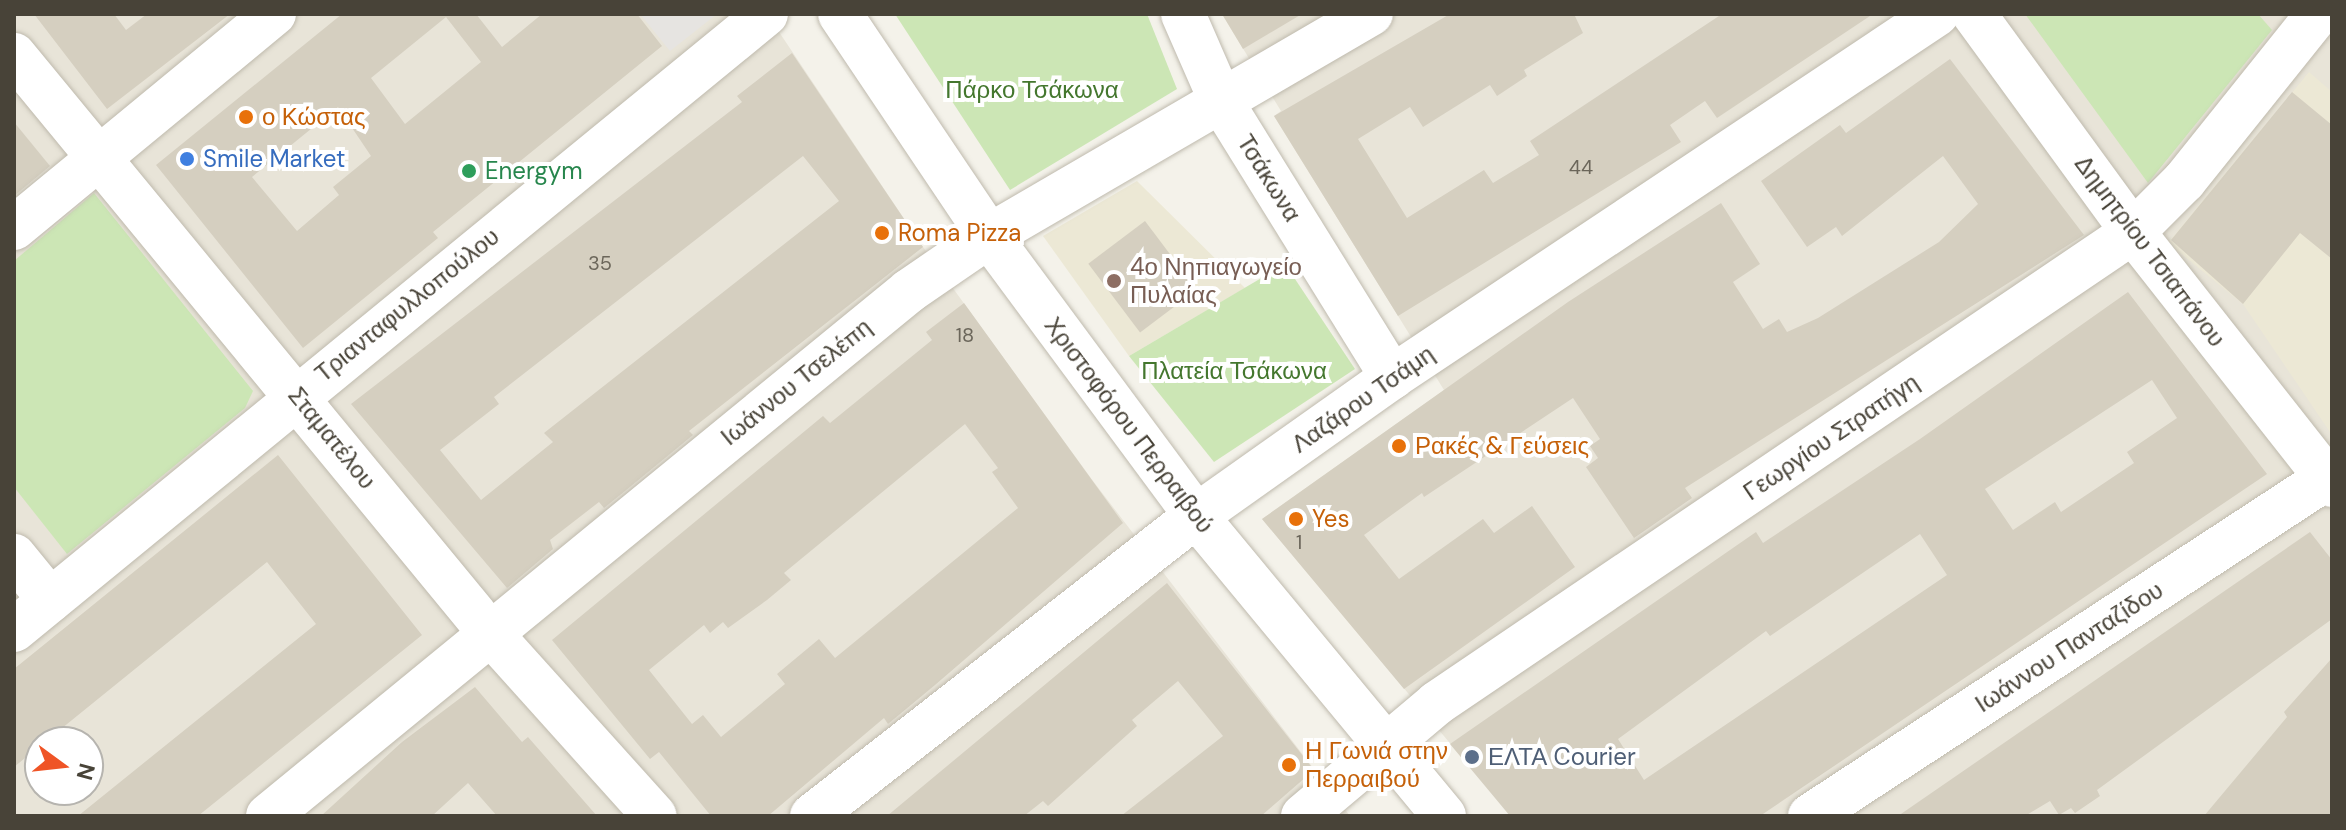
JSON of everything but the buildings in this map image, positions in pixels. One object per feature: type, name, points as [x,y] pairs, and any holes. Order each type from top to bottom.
[{"type":"street","points":[[14,228],[274,14]]},
{"type":"street","name":"Τριανταφυλλοπούλου","points":[[14,630],[297,395],[766,14]]},
{"type":"street","name":"Χριστοφόρου Περραιβού","points":[[840,14],[989,236],[1196,516],[1444,816]]},
{"type":"street","name":"Τσάκωνα","points":[[1183,14],[1221,101],[1392,377]]},
{"type":"street","name":"Ιωάννου Τσελέπη","points":[[268,816],[872,319],[989,236],[1371,14]]},
{"type":"street","name":"Λαζάρου Τσάμη","points":[[812,816],[1196,516],[1392,377],[1937,14]]},
{"type":"street","name":"Δημητρίου Τσιαπάνου","points":[[1974,14],[2133,232],[2330,482]]},
{"type":"street","name":"Γεωργίου Στρατήγη","points":[[1303,816],[1383,745],[2133,232],[2184,181],[2310,28]]},
{"type":"street","name":"Σταματέλου","points":[[14,55],[490,633],[655,816]]},
{"type":"street","name":"Ιωάννου Πανταζίδου","points":[[1829,811],[2330,482]]},
{"type":"street","points":[[14,556],[50,600]]},
{"type":"shaded area","points":[[14,14],[767,14],[923,247],[1093,481],[1350,816],[14,816]]},
{"type":"shaded area","points":[[640,14],[717,14],[670,51]]},
{"type":"shaded area","points":[[1222,14],[2332,14],[2332,808],[2326,816],[1511,816],[1262,519],[1444,390],[1274,116],[1281,111]]},
{"type":"shaded area","points":[[2309,72],[2332,92],[2332,435],[2243,304],[2168,243]]},
{"type":"shaded area","points":[[1137,181],[1245,288],[1129,356],[1043,236]]},
{"type":"green space","name":"Πάρκο Τσάκωνα","points":[[895,14],[1147,14],[1177,89],[1010,190]]},
{"type":"green space","points":[[2025,14],[2258,14],[2272,30],[2148,183]]},
{"type":"green space","points":[[94,193],[253,391],[245,408],[67,554],[14,487],[14,261]]},
{"type":"green space","name":"Πλατεία Τσάκωνα","points":[[1285,264],[1355,369],[1214,462],[1129,356]]},
{"type":"place","name":"ο Κώστας","points":[[246,117]]},
{"type":"place","name":"Smile Market","points":[[187,159]]},
{"type":"place","name":"Energym","points":[[469,171]]},
{"type":"place","name":"Roma Pizza","points":[[882,233]]},
{"type":"place","name":"4ο Νηπιαγωγείο Πυλαίας","points":[[1114,281]]},
{"type":"place","name":"Ρακές & Γεύσεις","points":[[1399,446]]},
{"type":"place","name":"Yes","points":[[1296,519]]},
{"type":"place","name":"ΕΛΤΑ Courier","points":[[1472,757]]},
{"type":"place","name":"Η Γωνιά στην Περραιβού","points":[[1289,765]]}]
